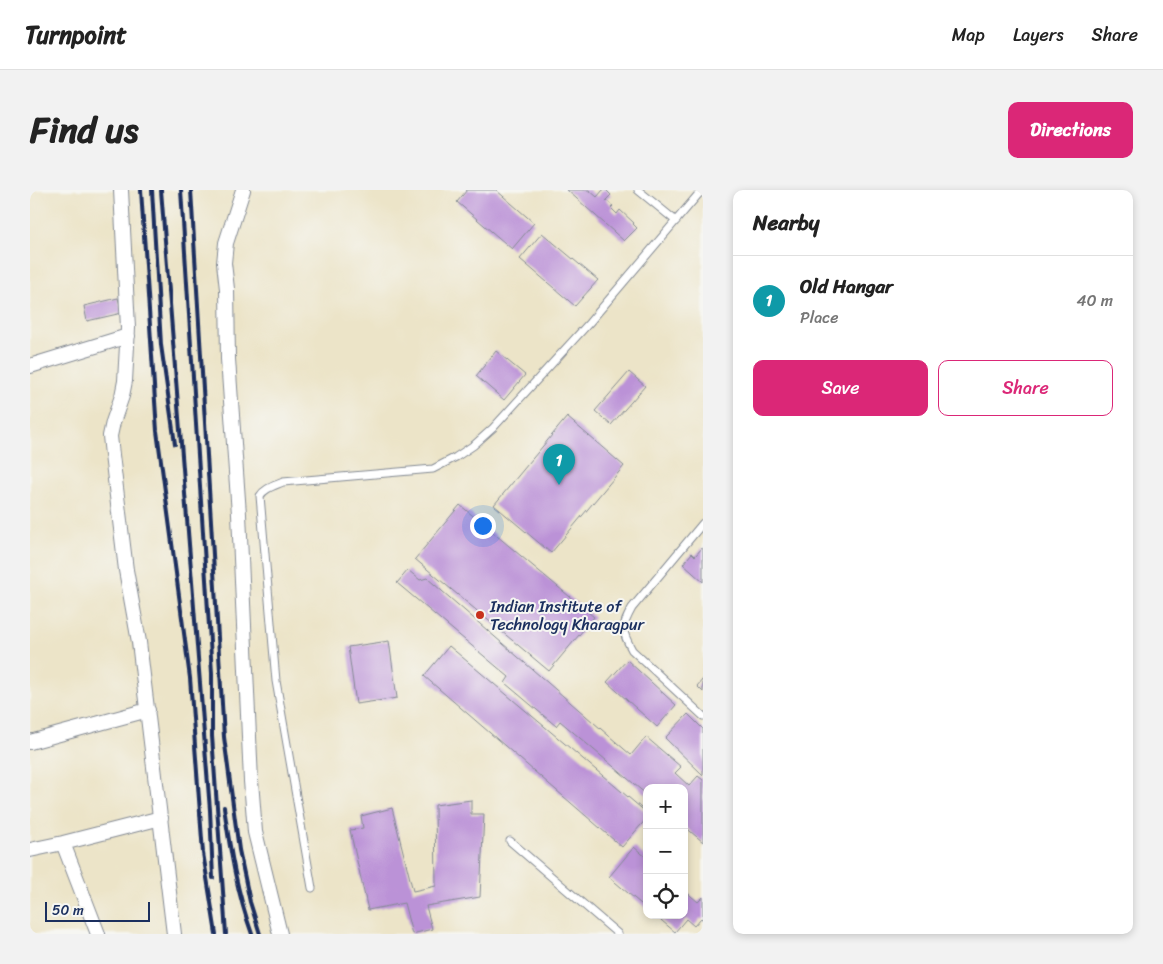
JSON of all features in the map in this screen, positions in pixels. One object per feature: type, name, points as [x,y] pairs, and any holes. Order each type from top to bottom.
[{"type":"street","points":[[120,190],[128,336],[125,381],[110,436],[126,570],[139,642],[148,710],[174,934]]},
{"type":"street","points":[[243,190],[226,243],[224,263],[228,359],[240,514],[250,761],[255,832],[280,934]]},
{"type":"street","points":[[30,366],[128,336]]},
{"type":"street","points":[[30,742],[148,710]]},
{"type":"street","points":[[30,850],[161,818]]},
{"type":"street","points":[[63,843],[98,934]]},
{"type":"lane","points":[[638,190],[676,221]]},
{"type":"lane","points":[[312,888],[276,680],[260,496],[270,487],[283,482],[433,469],[474,445],[498,422],[589,323],[702,190]]},
{"type":"lane","points":[[703,522],[632,608],[624,622],[623,630],[632,650],[703,716]]},
{"type":"lane","points":[[510,841],[618,934]]},
{"type":"building","points":[[467,190],[496,190],[534,223],[512,249],[457,202]]},
{"type":"building","points":[[567,190],[589,190],[597,197],[603,190],[606,190],[611,195],[606,200],[613,206],[611,208],[617,214],[620,210],[637,228],[624,241]]},
{"type":"building","points":[[542,233],[598,280],[575,306],[520,259]]},
{"type":"building","points":[[118,298],[122,313],[87,321],[84,306]]},
{"type":"building","points":[[496,351],[525,375],[504,400],[476,376]]},
{"type":"building","points":[[629,372],[645,386],[611,425],[595,411]]},
{"type":"building","points":[[567,417],[624,466],[551,553],[494,505]]},
{"type":"building","points":[[460,505],[594,617],[549,671],[415,559]]},
{"type":"building","points":[[703,547],[703,582],[683,564],[692,553],[695,556]]},
{"type":"building","points":[[408,570],[420,580],[427,578],[631,755],[646,737],[681,767],[675,773],[687,784],[643,784],[643,792],[560,721],[556,726],[505,683],[509,677],[397,583]]},
{"type":"building","points":[[389,641],[397,698],[356,704],[348,647]]},
{"type":"building","points":[[449,646],[643,810],[643,823],[622,847],[424,676]]},
{"type":"building","points":[[627,660],[676,705],[657,727],[607,682]]},
{"type":"building","points":[[703,679],[703,692],[697,686]]},
{"type":"building","points":[[688,714],[703,729],[703,775],[665,738]]},
{"type":"building","points":[[698,776],[703,780],[703,842],[688,829],[688,785]]},
{"type":"building","points":[[471,800],[471,814],[484,814],[480,897],[426,906],[432,929],[412,934],[404,903],[368,910],[350,830],[363,828],[361,816],[392,808],[413,891],[436,886],[435,805]]},
{"type":"building","points":[[634,847],[643,855],[643,906],[609,877]]},
{"type":"building","points":[[688,893],[698,902],[703,897],[703,920],[701,918],[694,926],[686,919],[688,919]]},
{"type":"building","points":[[660,919],[686,919],[675,932]]},
{"type":"railway","points":[[141,190],[157,431],[190,678],[203,853],[216,934]]},
{"type":"railway","points":[[152,190],[161,345],[175,444]]},
{"type":"railway","points":[[161,190],[210,810],[213,878]]},
{"type":"railway","points":[[181,190],[212,673],[212,736],[226,934]]},
{"type":"railway","points":[[191,190],[224,737],[239,850],[250,902],[260,934]]},
{"type":"railway","points":[[224,807],[242,903],[252,934]]},
{"type":"place","name":"Old Hangar","points":[[559,485]]},
{"type":"place","name":"Indian Institute of Technology Kharagpur","points":[[480,615]]}]
